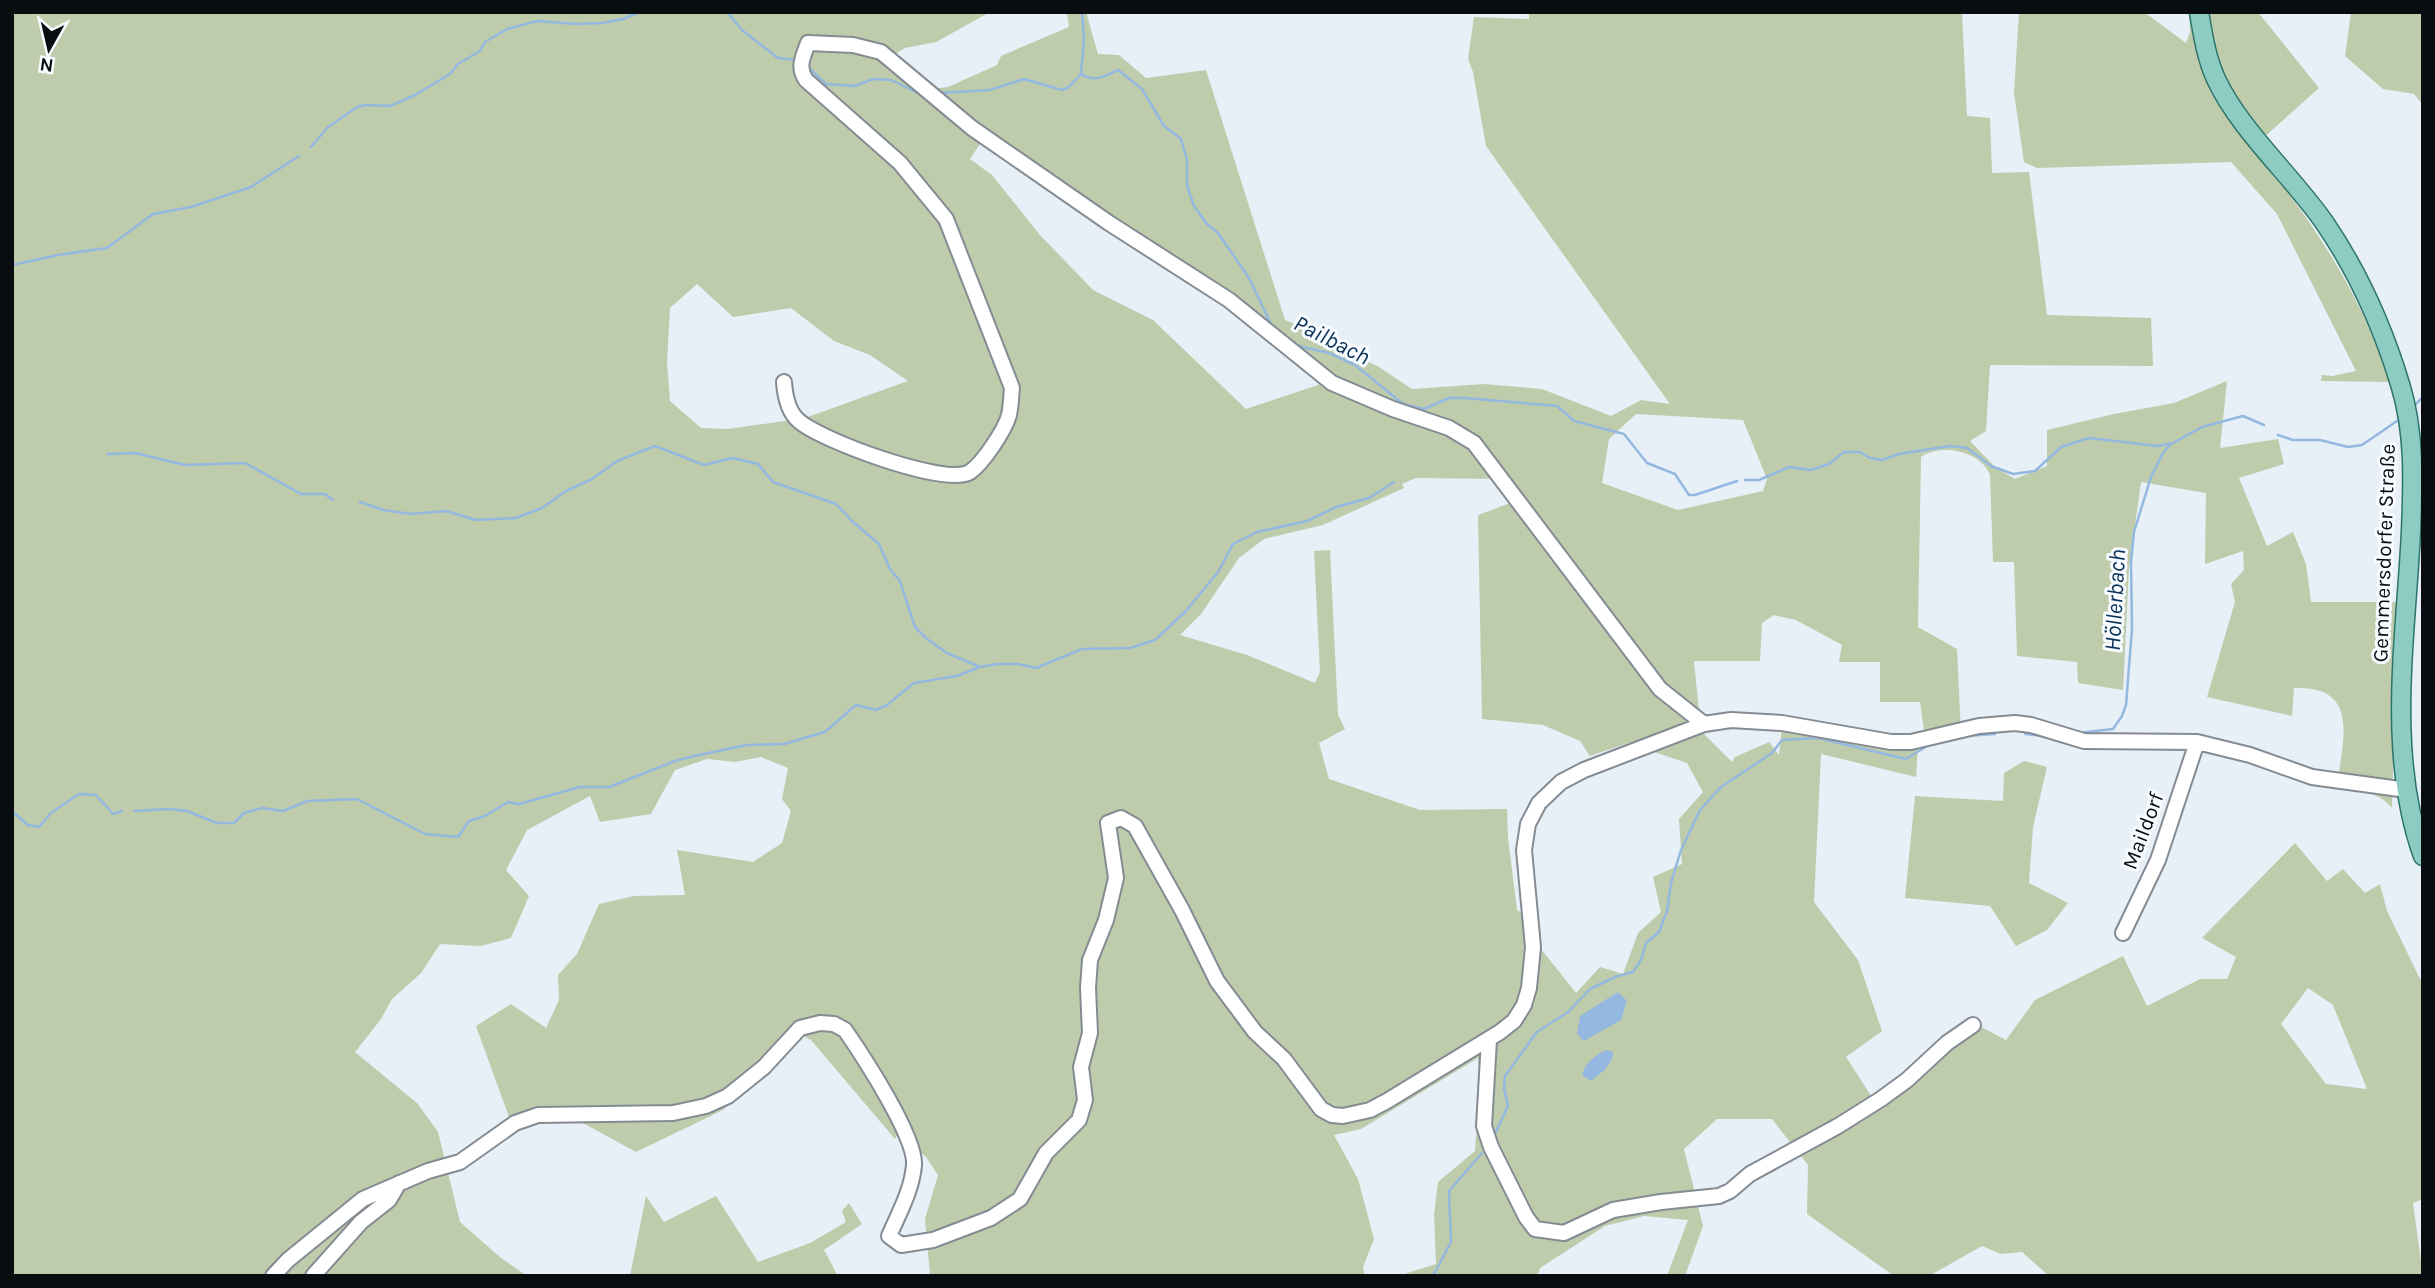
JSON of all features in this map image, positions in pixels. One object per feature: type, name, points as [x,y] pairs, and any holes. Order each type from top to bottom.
[{"type":"main road","name":"Gemmersdorfer Straße","points":[[2199,12],[2210,64],[2224,94],[2322,219],[2354,272],[2393,362],[2417,429],[2402,706],[2407,790],[2423,856]]},
{"type":"street","points":[[784,383],[785,398],[797,420],[822,436],[916,470],[946,476],[968,473],[998,438],[1009,417],[1012,388],[946,219],[900,163],[802,74],[800,64],[808,43],[853,45],[881,52],[972,128],[1109,223],[1229,300],[1332,383],[1393,409],[1449,428],[1474,443],[1660,689],[1704,724]]},
{"type":"street","points":[[273,1276],[288,1260],[363,1199],[428,1171],[460,1162],[515,1123],[538,1115],[673,1113],[706,1106],[728,1096],[746,1082],[764,1067],[800,1028],[820,1023],[834,1024],[845,1030],[909,1135],[915,1161],[911,1183],[889,1236],[901,1245],[933,1240],[991,1218],[1020,1199],[1046,1153],[1079,1119],[1085,1100],[1081,1068],[1090,1033],[1090,960],[1107,920],[1116,878],[1108,823],[1121,818],[1135,826],[1182,910],[1217,981],[1255,1032],[1284,1059],[1321,1109],[1343,1116],[1370,1110],[1489,1040],[1514,1021],[1524,1005],[1529,988],[1533,947],[1524,850],[1528,824],[1539,803],[1561,782],[1584,770],[1704,724],[1731,720],[1782,723],[1891,742],[1911,742],[1979,726],[2015,723],[2031,725],[2084,741],[2197,742],[2250,755],[2312,777],[2407,790]]},
{"type":"street","name":"Maildorf","points":[[2123,933],[2158,860],[2197,742]]},
{"type":"street","points":[[1489,1040],[1484,1126],[1491,1147],[1526,1217],[1535,1229],[1555,1233],[1572,1230],[1605,1213],[1631,1206],[1719,1196],[1730,1191],[1750,1174],[1881,1099],[1947,1043],[1973,1025]]},
{"type":"street","points":[[313,1276],[361,1222],[389,1200],[399,1183]]},
{"type":"green space","points":[[12,12],[990,12],[936,42],[905,48],[895,54],[932,89],[948,87],[997,65],[1001,56],[1069,27],[1067,12],[1086,12],[1098,54],[1119,55],[1146,78],[1206,70],[1285,320],[1311,330],[1319,343],[1353,354],[1412,389],[1484,384],[1542,389],[1611,416],[1641,400],[1670,404],[1486,146],[1473,72],[1468,59],[1474,17],[1529,19],[1529,12],[1962,12],[1967,116],[1990,118],[1992,173],[2029,172],[2047,315],[2151,318],[2153,366],[1990,365],[1986,431],[1970,441],[1995,467],[2015,479],[2047,466],[2047,430],[2174,403],[2227,381],[2220,448],[2278,439],[2284,464],[2239,478],[2267,546],[2293,532],[2306,564],[2311,602],[2397,602],[2392,808],[2374,795],[2337,787],[2344,736],[2343,720],[2339,706],[2330,696],[2316,690],[2294,688],[2292,716],[2207,697],[2235,602],[2231,584],[2244,570],[2243,551],[2205,564],[2206,493],[2141,482],[2129,568],[2123,690],[2078,683],[2077,662],[2017,656],[2014,562],[1993,562],[1990,475],[1978,460],[1949,450],[1921,457],[1918,627],[1957,649],[1961,734],[1926,744],[1920,702],[1880,702],[1880,662],[1839,662],[1842,645],[1796,620],[1774,615],[1762,623],[1760,661],[1694,661],[1701,731],[1732,762],[1735,757],[1769,742],[1779,755],[1782,727],[1918,747],[1916,777],[1821,754],[1814,902],[1858,960],[1882,1031],[1846,1057],[1877,1105],[1972,1030],[1981,1027],[2006,1040],[2035,1000],[2123,956],[2147,1006],[2200,979],[2227,979],[2236,957],[2202,938],[2295,843],[2327,881],[2343,869],[2365,893],[2380,884],[2387,911],[2423,985],[2423,1199],[2413,1203],[2423,1276],[2049,1276],[2022,1252],[2001,1254],[1982,1246],[1929,1276],[1894,1276],[1807,1214],[1808,1165],[1772,1119],[1717,1119],[1684,1149],[1703,1226],[1685,1276],[1667,1276],[1688,1220],[1644,1216],[1605,1226],[1540,1268],[1537,1276],[1398,1276],[1436,1264],[1434,1215],[1438,1182],[1475,1151],[1480,1081],[1478,1058],[1361,1129],[1334,1135],[1358,1179],[1374,1239],[1363,1267],[1365,1276],[930,1276],[925,1219],[938,1175],[926,1157],[898,1134],[895,1139],[811,1040],[801,1035],[757,1081],[723,1110],[636,1152],[572,1117],[513,1128],[476,1026],[511,1004],[546,1028],[559,1000],[558,975],[577,954],[599,904],[634,896],[685,895],[677,850],[753,862],[782,843],[791,811],[782,799],[788,768],[761,757],[735,762],[707,759],[675,770],[651,814],[600,822],[590,796],[527,830],[506,870],[529,896],[511,938],[481,946],[440,944],[421,973],[392,999],[381,1019],[355,1052],[418,1104],[438,1132],[460,1222],[501,1258],[527,1276],[12,1276]],"holes":[[[982,141],[1202,287],[1321,384],[1246,409],[1153,320],[1093,290],[1040,235],[992,175],[970,159]],[[697,284],[733,317],[791,308],[834,341],[870,355],[908,381],[805,418],[728,429],[701,428],[670,401],[667,362],[670,308]],[[1636,414],[1743,420],[1767,479],[1763,491],[1678,510],[1602,483],[1609,439]],[[1416,478],[1498,479],[1513,502],[1478,515],[1482,719],[1543,725],[1580,741],[1590,756],[1628,743],[1687,763],[1703,792],[1679,819],[1682,864],[1653,877],[1661,912],[1638,933],[1623,974],[1600,967],[1576,993],[1541,949],[1537,920],[1517,910],[1507,809],[1420,810],[1329,779],[1319,743],[1345,729],[1338,715],[1330,550],[1314,551],[1320,672],[1315,683],[1247,655],[1180,635],[1201,614],[1239,558],[1264,539],[1323,525],[1404,488],[1402,484]],[[2308,988],[2333,1005],[2367,1089],[2326,1084],[2281,1024]]]},
{"type":"green space","points":[[2019,12],[2144,12],[2186,43],[2190,32],[2189,12],[2258,12],[2319,88],[2251,149],[2299,208],[2341,274],[2368,325],[2390,382],[2321,381],[2322,375],[2332,376],[2356,371],[2277,214],[2231,162],[2037,168],[2024,162],[2014,93]]},
{"type":"green space","points":[[2351,12],[2423,12],[2423,105],[2414,94],[2383,89],[2345,56]]},
{"type":"green space","points":[[2024,761],[2047,767],[2033,827],[2029,883],[2068,903],[2047,930],[2016,946],[1990,906],[1905,898],[1915,796],[2003,801],[2004,773]]},
{"type":"green space","points":[[646,1196],[664,1222],[716,1196],[758,1262],[810,1243],[846,1222],[842,1211],[849,1203],[862,1224],[824,1250],[838,1276],[630,1276]]},
{"type":"water","points":[[1618,992],[1627,1001],[1621,1020],[1584,1041],[1577,1034],[1580,1016]]},
{"type":"water","points":[[1606,1050],[1613,1052],[1606,1068],[1591,1081],[1582,1075],[1591,1060]]},
{"type":"waterway","points":[[311,147],[327,128],[357,107],[390,106],[415,95],[450,74],[458,64],[480,51],[485,42],[507,29],[537,21],[602,23],[640,12]]},
{"type":"waterway","points":[[727,12],[743,31],[778,58],[796,60]]},
{"type":"waterway","name":"Pailbach","points":[[1081,74],[1084,39],[1082,12]]},
{"type":"waterway","points":[[806,65],[826,84],[855,86],[873,79],[891,80],[924,96]]},
{"type":"waterway","name":"Pailbach","points":[[1081,74],[1095,78],[1118,70],[1142,89],[1164,126],[1181,139],[1187,160],[1187,186],[1194,206],[1207,224],[1218,233],[1249,278],[1271,324],[1291,341],[1302,347],[1329,353],[1355,365],[1403,404],[1424,409],[1449,398],[1465,398],[1557,406],[1574,421],[1624,434],[1647,463],[1675,474],[1689,495],[1737,481]]},
{"type":"waterway","points":[[939,93],[990,90],[1024,79],[1062,90],[1069,87],[1081,74]]},
{"type":"waterway","points":[[12,265],[107,248],[153,214],[191,207],[251,187],[299,156]]},
{"type":"waterway","name":"Pailbach","points":[[2414,406],[2423,397]]},
{"type":"waterway","name":"Pailbach","points":[[1745,480],[1759,480],[1789,467],[1811,470],[1829,464],[1844,452],[1860,452],[1870,458],[1882,460],[1899,454],[1950,446],[1967,448],[1991,466],[2013,474],[2035,471],[2061,447],[2089,438],[2158,446],[2173,443],[2202,427],[2243,416],[2264,425]]},
{"type":"waterway","name":"Pailbach","points":[[2278,435],[2293,440],[2320,440],[2348,447],[2362,445],[2400,419]]},
{"type":"waterway","name":"Höllerbach","points":[[2078,733],[2113,729],[2126,705],[2132,629],[2131,562],[2134,532],[2151,477],[2163,453],[2171,444]]},
{"type":"waterway","points":[[360,502],[383,510],[411,514],[446,511],[476,520],[516,518],[542,508],[617,461],[655,446],[704,465],[733,458],[758,464],[773,482],[836,504],[879,544],[890,569],[900,581],[915,627],[947,653],[980,667]]},
{"type":"waterway","points":[[108,454],[135,453],[185,465],[245,463],[301,494],[325,494],[333,500]]},
{"type":"waterway","points":[[134,811],[187,811],[217,823],[234,823],[244,813],[262,808],[283,811],[307,801],[357,799],[425,834],[458,837],[469,821],[485,816],[508,802],[519,804],[580,787],[609,787],[694,756],[747,745],[784,744],[825,732],[856,705],[876,710],[887,705],[914,683],[957,676],[997,664],[1018,664],[1036,668],[1082,649],[1130,648],[1155,640],[1186,611],[1218,572],[1233,544],[1257,532],[1307,521],[1336,507],[1369,498],[1394,482]]},
{"type":"waterway","name":"Höllerbach","points":[[1966,736],[1995,734]]},
{"type":"waterway","name":"Höllerbach","points":[[2025,734],[2043,736]]},
{"type":"waterway","name":"Höllerbach","points":[[1495,1134],[1508,1106],[1504,1088],[1505,1076],[1537,1032],[1568,1012],[1590,989],[1633,972],[1641,960],[1646,943],[1659,932],[1667,911],[1671,883],[1681,850],[1700,810],[1721,787],[1772,753],[1782,740],[1818,738],[1906,759],[1932,743]]},
{"type":"waterway","points":[[12,811],[28,825],[39,827],[51,813],[79,794],[96,795],[113,814],[122,811]]},
{"type":"waterway","name":"Höllerbach","points":[[1433,1276],[1451,1242],[1449,1191],[1482,1153]]}]
